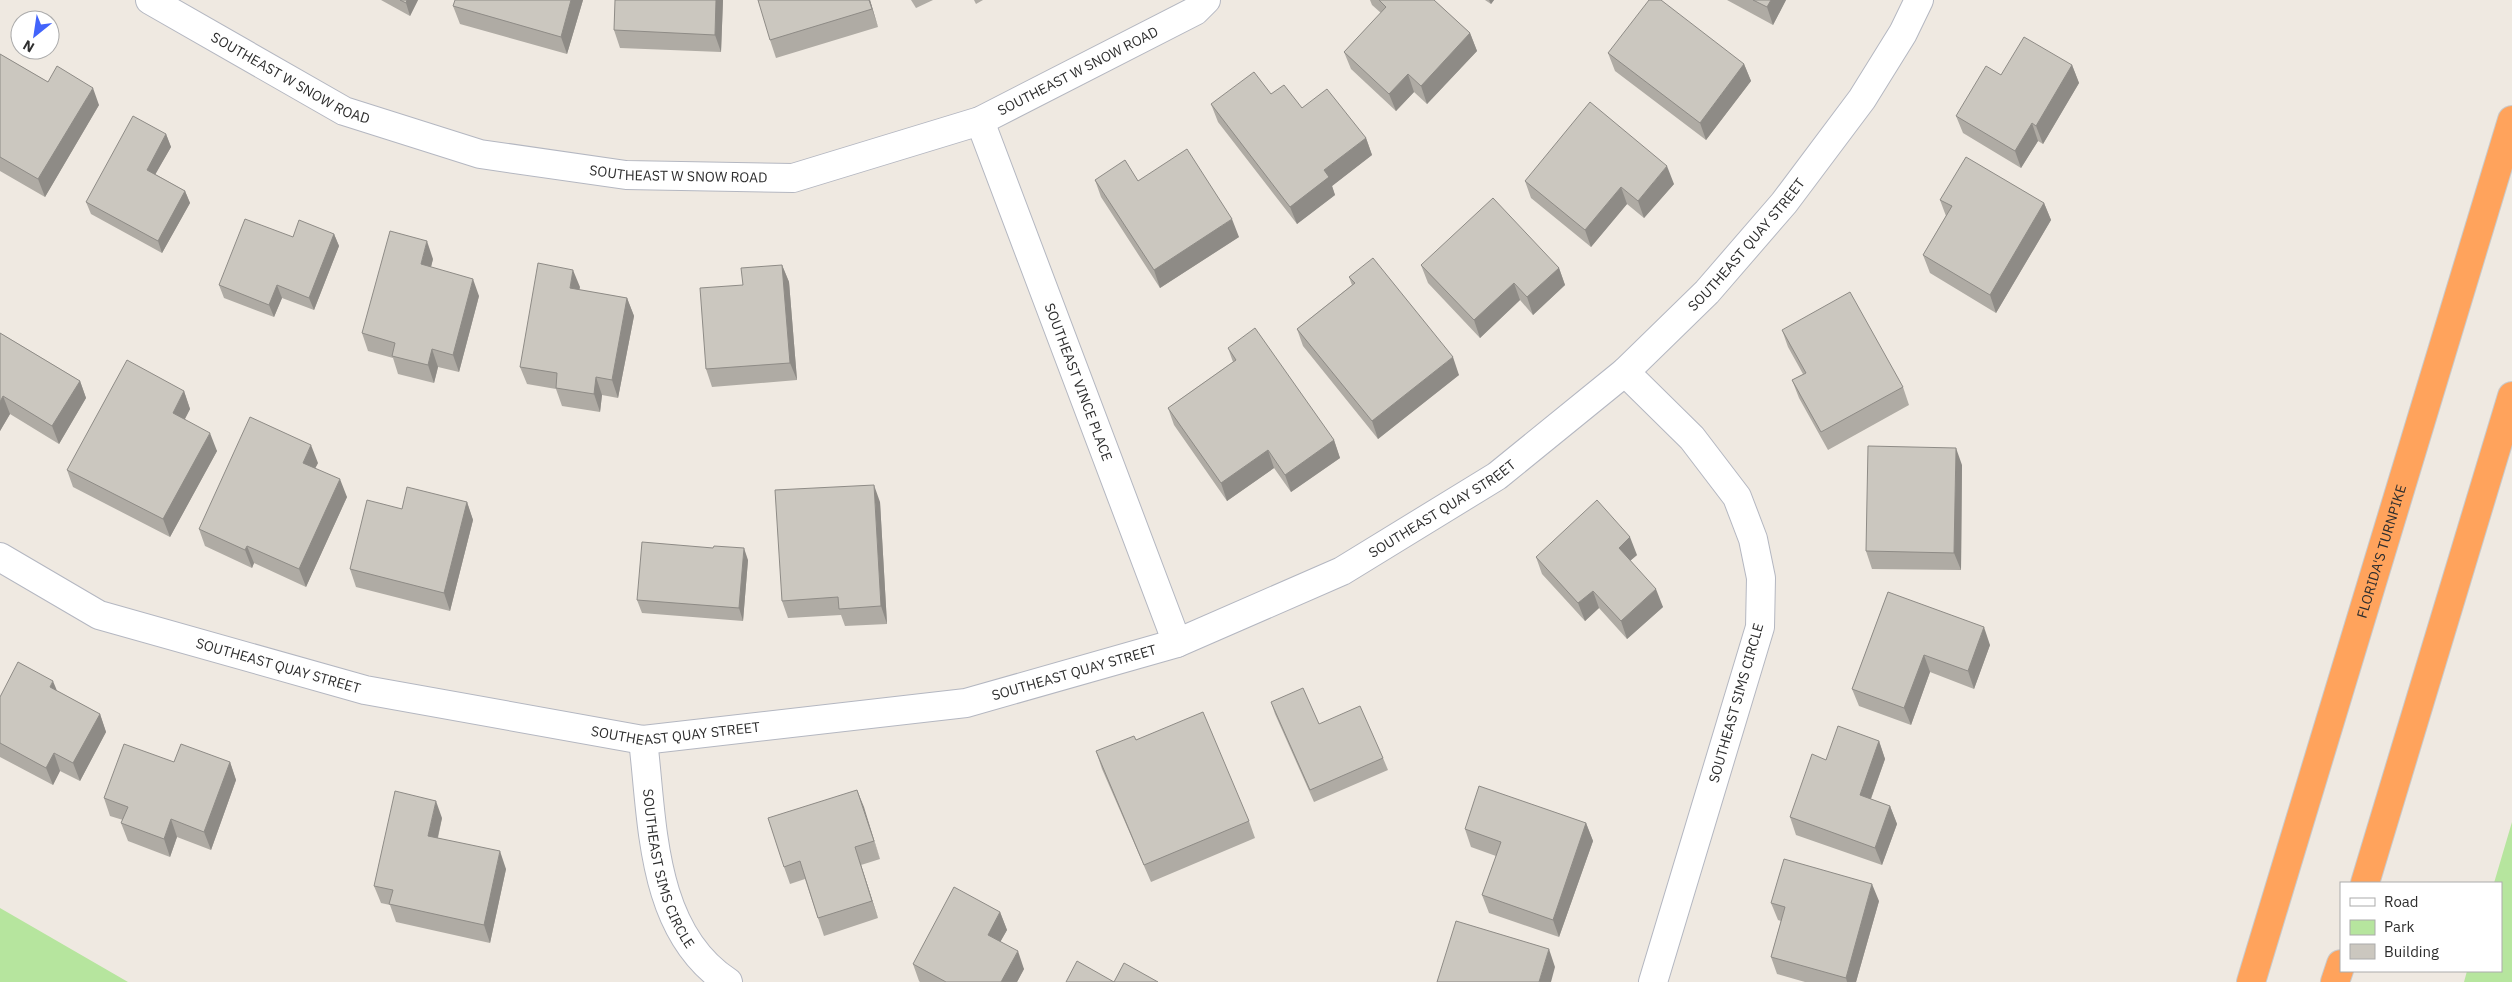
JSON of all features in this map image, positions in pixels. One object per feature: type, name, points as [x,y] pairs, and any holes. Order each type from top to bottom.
[{"type":"highway","name":"FLORIDA'S TURNPIKE","points":[[2251,982],[2512,120]]},
{"type":"highway","points":[[2365,882],[2512,396]]},
{"type":"highway","points":[[2335,982],[2340,967]]},
{"type":"street","name":"SOUTHEAST W SNOW ROAD","points":[[150,0],[344,111],[480,154],[626,175],[793,178],[980,122],[1195,10],[1206,0]]},
{"type":"street","name":"SOUTHEAST QUAY STREET","points":[[0,558],[100,614],[356,687],[643,740],[966,703],[1177,644],[1342,571],[1497,476],[1625,372],[1707,292],[1784,203],[1862,100],[1903,33],[1919,0]]},
{"type":"street","name":"SOUTHEAST VINCE PLACE","points":[[980,122],[1177,644]]},
{"type":"street","name":"SOUTHEAST SIMS CIRCLE","points":[[1625,372],[1692,438],[1737,497],[1753,539],[1761,578],[1760,627],[1653,982]]},
{"type":"street","name":"SOUTHEAST SIMS CIRCLE","points":[[643,740],[658,866],[671,910],[690,944],[714,973],[728,982]]},
{"type":"green space","points":[[2512,822],[2512,982],[2464,982],[2467,972],[2502,972],[2502,882],[2494,882]]},
{"type":"green space","points":[[0,908],[128,982],[0,982]]},
{"type":"building","points":[[455,0],[571,0],[561,37],[453,6]]},
{"type":"building","points":[[615,0],[716,0],[715,35],[614,30]]},
{"type":"building","points":[[758,0],[869,0],[872,9],[770,40]]},
{"type":"building","points":[[1379,0],[1434,0],[1470,33],[1421,86],[1408,74],[1389,94],[1344,52],[1386,7]]},
{"type":"building","points":[[1649,0],[1661,0],[1744,64],[1700,123],[1608,53]]},
{"type":"building","points":[[1753,0],[1771,0],[1767,7]]},
{"type":"building","points":[[2024,37],[2072,65],[2036,126],[2032,123],[2015,151],[1956,116],[1986,66],[2001,75]]},
{"type":"building","points":[[0,54],[48,82],[57,66],[93,88],[38,179],[0,157]]},
{"type":"building","points":[[1254,72],[1271,94],[1284,85],[1302,108],[1327,89],[1366,138],[1324,170],[1329,177],[1290,207],[1211,104]]},
{"type":"building","points":[[1590,102],[1667,166],[1638,201],[1621,187],[1585,230],[1525,181]]},
{"type":"building","points":[[133,116],[166,134],[147,170],[185,191],[158,241],[86,202]]},
{"type":"building","points":[[1187,149],[1232,219],[1154,270],[1095,180],[1125,160],[1138,181]]},
{"type":"building","points":[[1966,157],[2044,203],[1990,295],[1923,255],[1952,206],[1940,200]]},
{"type":"building","points":[[1493,198],[1559,268],[1527,297],[1514,283],[1474,320],[1421,265]]},
{"type":"building","points":[[245,219],[293,237],[299,220],[334,234],[309,298],[277,285],[269,305],[219,285]]},
{"type":"building","points":[[390,231],[427,241],[421,264],[473,279],[453,355],[432,349],[428,365],[392,356],[395,343],[362,333]]},
{"type":"building","points":[[1373,258],[1453,357],[1372,421],[1297,329],[1355,283],[1349,277]]},
{"type":"building","points":[[538,263],[573,270],[570,288],[627,298],[612,380],[596,377],[594,394],[556,388],[557,373],[520,367]]},
{"type":"building","points":[[782,265],[790,363],[706,369],[700,288],[743,285],[741,268]]},
{"type":"building","points":[[1850,292],[1903,387],[1821,432],[1792,380],[1806,373],[1782,330]]},
{"type":"building","points":[[1255,328],[1334,440],[1285,475],[1268,450],[1221,483],[1168,408],[1236,360],[1228,348]]},
{"type":"building","points":[[0,333],[80,381],[52,426],[3,396],[0,402]]},
{"type":"building","points":[[127,360],[184,391],[173,413],[210,433],[163,519],[67,470]]},
{"type":"building","points":[[250,417],[311,445],[303,463],[340,479],[299,569],[247,546],[245,550],[199,529]]},
{"type":"building","points":[[1868,446],[1956,448],[1954,553],[1866,551]]},
{"type":"building","points":[[874,485],[881,606],[839,609],[838,597],[782,601],[775,490]]},
{"type":"building","points":[[407,487],[467,502],[444,593],[350,569],[367,500],[402,509]]},
{"type":"building","points":[[1597,500],[1630,537],[1619,548],[1656,589],[1621,621],[1593,591],[1578,603],[1536,557]]},
{"type":"building","points":[[642,542],[713,548],[714,546],[744,548],[739,608],[637,600]]},
{"type":"building","points":[[1888,592],[1984,627],[1968,671],[1924,655],[1904,708],[1852,689]]},
{"type":"building","points":[[18,662],[53,681],[50,687],[100,714],[73,763],[54,753],[46,768],[0,743],[0,697]]},
{"type":"building","points":[[1303,688],[1319,724],[1360,706],[1383,758],[1310,790],[1271,702]]},
{"type":"building","points":[[1203,712],[1249,821],[1144,865],[1096,751],[1134,736],[1136,740]]},
{"type":"building","points":[[1838,726],[1879,741],[1860,795],[1890,806],[1875,848],[1790,817],[1812,754],[1826,760]]},
{"type":"building","points":[[124,744],[174,762],[181,744],[230,762],[204,832],[171,819],[164,839],[121,823],[128,807],[104,798]]},
{"type":"building","points":[[1479,786],[1586,823],[1553,920],[1482,895],[1501,842],[1465,829]]},
{"type":"building","points":[[857,790],[874,841],[855,847],[872,901],[818,918],[800,861],[784,867],[768,818]]},
{"type":"building","points":[[395,791],[436,801],[428,836],[500,851],[484,925],[389,904],[393,890],[374,886]]},
{"type":"building","points":[[1784,859],[1872,884],[1846,978],[1771,957],[1785,907],[1771,903]]},
{"type":"building","points":[[954,887],[1000,912],[988,935],[1018,951],[1001,982],[946,982],[913,964]]},
{"type":"building","points":[[1456,921],[1549,949],[1539,982],[1437,982]]},
{"type":"building","points":[[1077,961],[1114,982],[1066,982]]},
{"type":"building","points":[[1124,963],[1158,982],[1114,982]]}]
